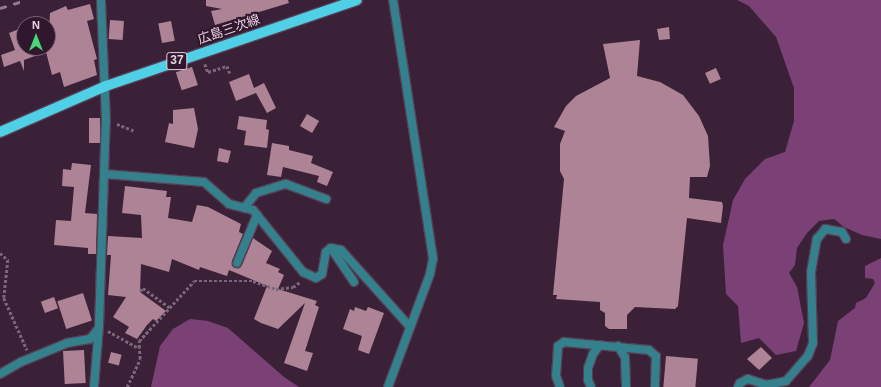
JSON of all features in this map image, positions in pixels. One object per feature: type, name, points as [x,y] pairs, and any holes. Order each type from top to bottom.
[{"type":"main road","name":"広島三次線","points":[[0,132],[106,86],[357,0]]},
{"type":"street","points":[[94,387],[99,326],[105,174],[106,86],[102,0]]},
{"type":"street","points":[[388,387],[433,266],[433,248],[393,0]]},
{"type":"street","points":[[105,174],[204,182],[229,204],[253,210],[303,272],[316,278],[322,274],[326,252],[331,248],[341,250],[410,328]]},
{"type":"street","points":[[244,208],[256,193],[286,184],[326,199]]},
{"type":"street","points":[[237,264],[257,215]]},
{"type":"street","points":[[738,387],[740,383],[748,379],[766,384],[786,381],[808,356],[813,343],[811,272],[816,239],[825,229],[842,232],[846,239]]},
{"type":"street","points":[[331,248],[354,282]]},
{"type":"street","points":[[0,374],[30,358],[67,343],[90,339],[99,326]]},
{"type":"street","points":[[560,387],[556,376],[558,346],[564,342],[649,350],[656,356],[655,387]]},
{"type":"street","points":[[591,387],[588,380],[588,368],[593,354],[600,345]]},
{"type":"street","points":[[618,346],[625,357],[626,387]]},
{"type":"path","points":[[204,60],[208,72],[227,66],[230,73]]},
{"type":"path","points":[[112,123],[134,131]]},
{"type":"path","points":[[0,253],[8,260],[4,298],[30,358]]},
{"type":"path","points":[[127,387],[140,359],[139,341],[194,280],[253,281],[276,289],[293,287],[311,275]]},
{"type":"path","points":[[140,291],[143,288],[170,308]]},
{"type":"path","points":[[99,326],[139,348]]},
{"type":"shaded area","points":[[737,0],[881,0],[881,239],[862,235],[844,227],[834,219],[819,221],[807,233],[797,248],[795,265],[789,273],[797,287],[804,323],[796,351],[776,355],[759,338],[741,343],[738,306],[726,294],[723,245],[733,200],[745,179],[765,159],[785,152],[794,121],[794,88],[776,37],[749,6]]},
{"type":"shaded area","points":[[881,258],[881,387],[809,387],[830,360],[838,321],[855,308],[856,303],[866,298],[875,283],[873,279],[865,278],[865,266]]},
{"type":"shaded area","points":[[190,319],[208,321],[228,328],[284,377],[299,387],[151,387],[160,346],[173,329]]},
{"type":"building","points":[[206,0],[288,0],[289,3],[215,25],[211,11],[222,9],[206,6]]},
{"type":"building","points":[[90,4],[94,19],[87,21],[97,59],[94,60],[97,75],[64,87],[60,72],[52,75],[47,56],[56,56],[56,16],[50,16],[50,13],[66,6],[68,10]]},
{"type":"building","points":[[110,20],[124,21],[123,40],[109,39]]},
{"type":"building","points":[[171,21],[175,41],[162,43],[158,23]]},
{"type":"building","points":[[669,27],[670,39],[659,40],[657,29]]},
{"type":"building","points":[[16,30],[16,56],[35,56],[24,60],[24,71],[20,61],[4,67],[1,55],[15,50],[9,33]]},
{"type":"building","points":[[640,40],[637,76],[660,82],[683,95],[699,116],[708,136],[710,166],[707,177],[690,177],[689,198],[722,202],[723,206],[721,223],[687,218],[678,306],[675,309],[635,307],[627,315],[627,329],[609,329],[605,326],[605,313],[600,310],[600,302],[556,299],[557,295],[553,295],[564,179],[560,171],[560,144],[565,131],[554,127],[566,106],[576,96],[610,78],[603,44]]},
{"type":"building","points":[[192,67],[198,85],[182,90],[176,72]]},
{"type":"building","points":[[716,68],[721,79],[710,84],[705,73]]},
{"type":"building","points":[[249,74],[254,88],[264,83],[276,108],[267,113],[256,93],[236,101],[229,82]]},
{"type":"building","points":[[194,108],[198,129],[194,148],[165,142],[169,123],[173,124],[173,110]]},
{"type":"building","points":[[307,114],[319,121],[312,133],[300,126]]},
{"type":"building","points":[[239,116],[267,120],[266,129],[269,130],[267,148],[244,145],[246,131],[237,129]]},
{"type":"building","points":[[89,118],[100,118],[100,143],[89,143]]},
{"type":"building","points":[[272,143],[289,146],[289,150],[313,156],[311,163],[333,172],[327,186],[317,182],[319,176],[283,167],[281,177],[267,175]]},
{"type":"building","points":[[219,148],[231,151],[228,163],[217,161]]},
{"type":"building","points":[[72,163],[91,165],[85,213],[97,214],[96,254],[88,254],[88,248],[54,245],[56,220],[71,221],[74,187],[62,186],[63,169],[71,170]]},
{"type":"building","points":[[125,186],[167,191],[166,197],[171,197],[168,218],[192,222],[197,205],[208,207],[241,224],[239,232],[243,234],[232,261],[235,268],[242,265],[253,238],[272,251],[266,263],[280,269],[278,272],[284,275],[278,289],[317,301],[315,305],[319,307],[305,351],[313,353],[307,371],[284,363],[305,303],[278,329],[261,323],[254,319],[267,286],[229,270],[227,276],[200,267],[199,270],[172,259],[169,272],[141,264],[140,292],[166,311],[156,321],[153,319],[137,339],[125,333],[129,327],[113,317],[126,297],[108,295],[111,255],[107,255],[108,236],[142,238],[141,215],[122,213]]},
{"type":"building","points":[[83,293],[92,321],[66,329],[57,301]]},
{"type":"building","points":[[54,297],[58,308],[45,313],[41,302]]},
{"type":"building","points":[[355,307],[366,311],[368,307],[384,313],[369,354],[358,350],[362,336],[343,329],[350,309],[354,311]]},
{"type":"building","points":[[761,347],[772,358],[759,370],[747,359]]},
{"type":"building","points":[[84,350],[86,383],[65,384],[63,351]]},
{"type":"building","points":[[111,352],[122,355],[119,365],[108,363]]},
{"type":"building","points":[[666,356],[698,359],[695,387],[663,387]]},
{"type":"railway","points":[[0,8],[27,0]]}]
